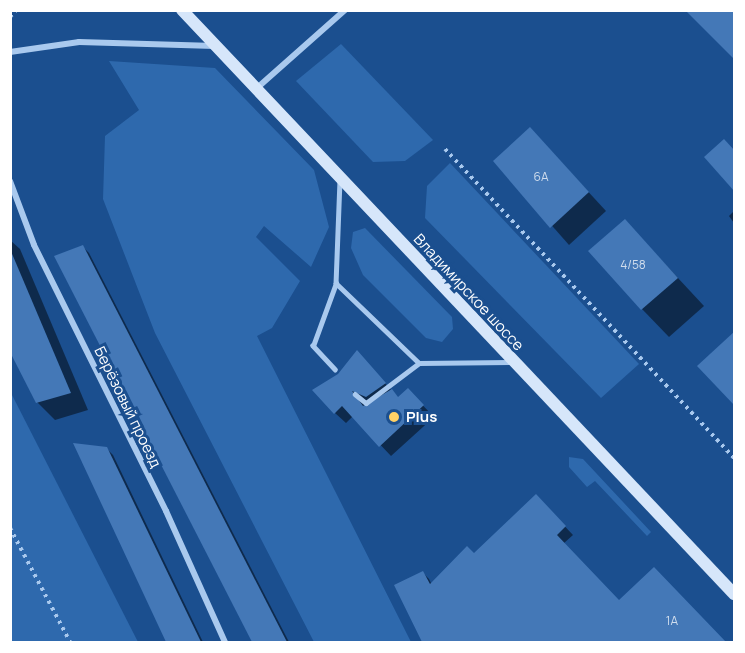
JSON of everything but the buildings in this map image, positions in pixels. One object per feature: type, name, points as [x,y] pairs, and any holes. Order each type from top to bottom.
[{"type":"main road","name":"Владимирское шоссе","points":[[182,10],[735,594]]},
{"type":"street","points":[[256,89],[345,10]]},
{"type":"street","points":[[10,52],[79,42],[216,46]]},
{"type":"street","name":"Берёзовый проезд","points":[[10,181],[34,245],[166,511],[225,642]]},
{"type":"lane","points":[[335,370],[313,346],[336,283],[340,178]]},
{"type":"lane","points":[[336,283],[419,363]]},
{"type":"lane","points":[[355,394],[366,403],[419,363],[515,362]]},
{"type":"path","points":[[10,17],[16,10]]},
{"type":"path","points":[[446,149],[735,458]]},
{"type":"path","points":[[10,528],[70,642]]},
{"type":"shaded area","points":[[341,44],[433,140],[405,161],[373,162],[296,81]]},
{"type":"shaded area","points":[[109,61],[215,68],[314,170],[329,227],[311,267],[264,226],[256,237],[300,281],[272,328],[257,336],[411,642],[314,642],[155,333],[103,199],[105,136],[139,110]]},
{"type":"shaded area","points":[[450,163],[639,364],[601,398],[425,218],[427,186]]},
{"type":"shaded area","points":[[365,228],[452,317],[453,329],[442,342],[426,338],[363,275],[351,248],[353,232]]},
{"type":"shaded area","points":[[11,393],[138,642],[11,642]]},
{"type":"shaded area","points":[[569,457],[583,459],[651,532],[647,536],[595,481],[587,487],[569,467]]},
{"type":"place","name":"Plus","points":[[394,417]]}]
